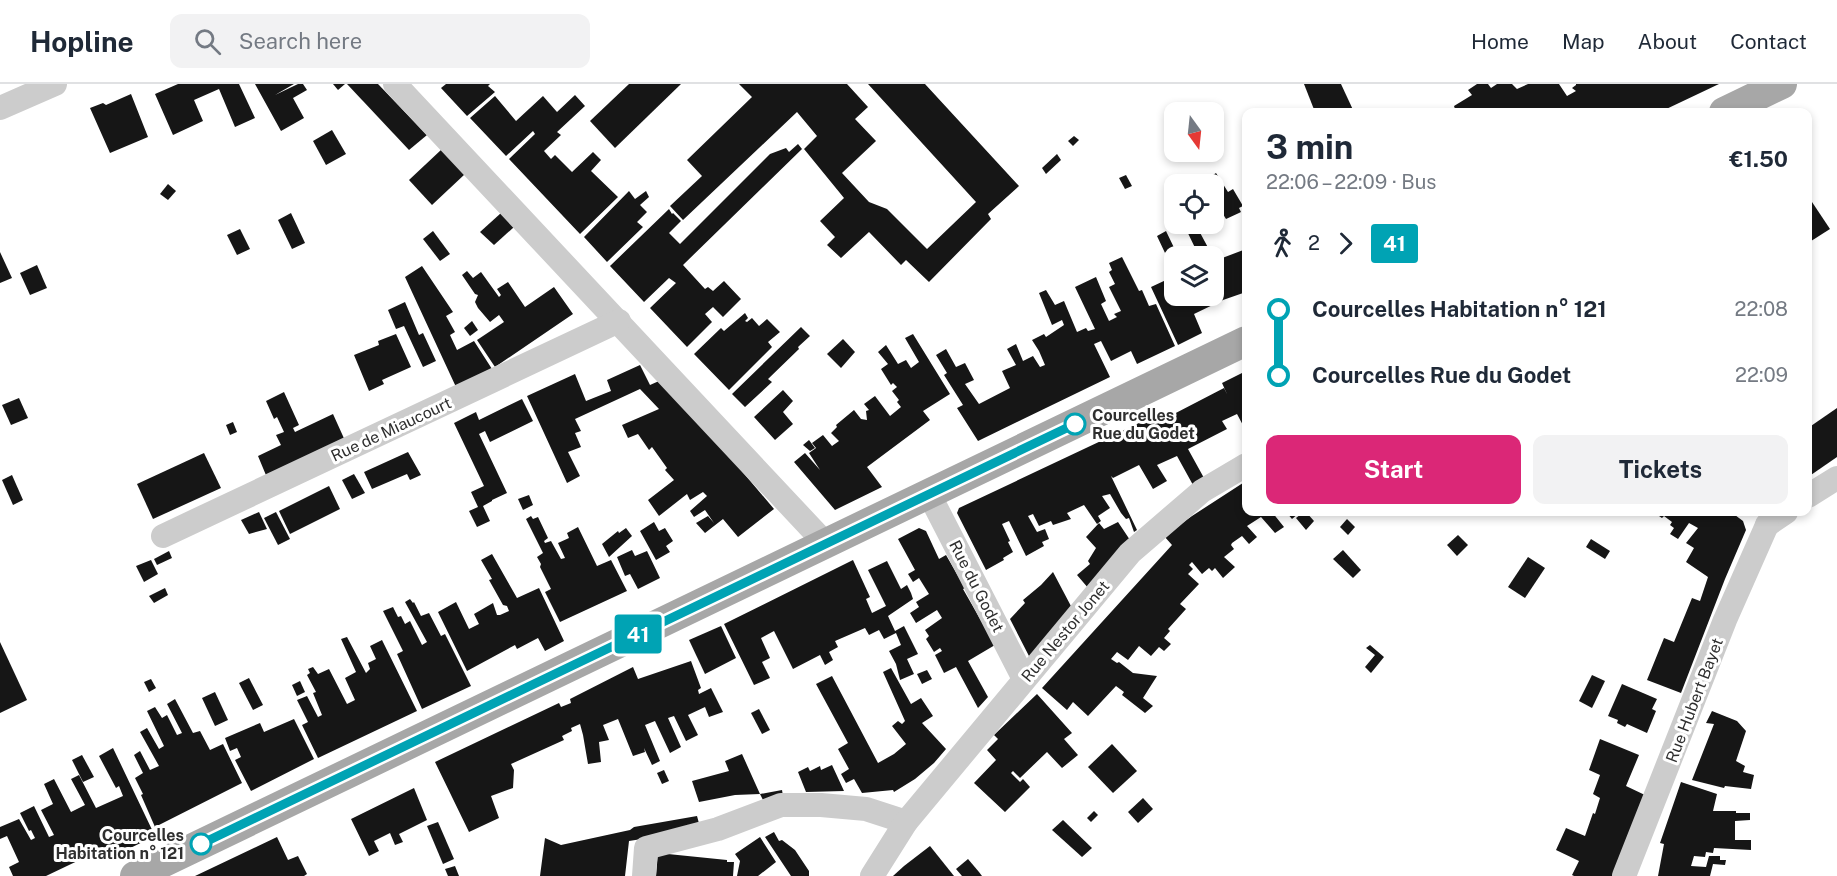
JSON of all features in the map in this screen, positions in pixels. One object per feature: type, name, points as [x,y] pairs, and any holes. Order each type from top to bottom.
[{"type":"main road","points":[[1732,108],[1782,84]]},
{"type":"main road","points":[[135,876],[1242,343]]},
{"type":"street","points":[[0,108],[55,84]]},
{"type":"street","points":[[395,84],[620,321],[826,544]]},
{"type":"street","name":"Rue de Miaucourt","points":[[163,536],[620,321]]},
{"type":"street","name":"Rue Nestor Jonet","points":[[872,876],[906,822],[1130,553],[1202,491],[1242,467]]},
{"type":"street","points":[[1812,494],[1837,478]]},
{"type":"street","name":"Rue du Godet","points":[[930,494],[1024,679]]},
{"type":"street","name":"Rue Hubert Bayet","points":[[1624,876],[1768,516]]},
{"type":"street","points":[[644,876],[646,848],[718,829],[782,805],[821,805],[866,809],[906,822]]},
{"type":"building","points":[[178,84],[239,84],[255,118],[235,127],[219,89],[194,100],[203,121],[173,135],[155,94]]},
{"type":"building","points":[[255,84],[294,84],[275,95],[298,84],[303,84],[307,90],[293,98],[304,118],[281,131]]},
{"type":"building","points":[[333,84],[345,84],[338,90]]},
{"type":"building","points":[[347,84],[378,84],[427,135],[409,150]]},
{"type":"building","points":[[446,84],[490,84],[488,86],[495,92],[467,116],[441,88]]},
{"type":"building","points":[[629,84],[681,84],[615,148],[590,121]]},
{"type":"building","points":[[739,84],[847,84],[868,107],[855,119],[876,141],[842,173],[869,202],[887,209],[927,249],[976,202],[868,84],[925,84],[1019,186],[988,214],[991,219],[929,282],[906,260],[901,265],[869,232],[841,258],[827,245],[835,237],[820,221],[844,198],[804,149],[817,136],[797,112],[683,220],[670,206],[702,176],[687,160],[752,97]]},
{"type":"building","points":[[1304,84],[1341,84],[1352,108],[1313,108]]},
{"type":"building","points":[[1477,84],[1488,84],[1491,88],[1497,84],[1512,84],[1517,89],[1528,84],[1559,84],[1567,96],[1576,91],[1572,88],[1576,84],[1719,84],[1668,108],[1455,108],[1454,106],[1472,95],[1468,90]]},
{"type":"building","points":[[131,94],[148,137],[110,153],[90,108],[103,103],[106,105]]},
{"type":"building","points":[[575,95],[585,106],[557,132],[561,135],[544,151],[551,159],[555,155],[572,172],[593,152],[601,160],[591,171],[618,197],[580,234],[509,159],[535,134],[533,131],[506,156],[470,118],[495,96],[516,121],[543,96],[557,112]]},
{"type":"building","points":[[332,130],[346,154],[326,165],[313,141]]},
{"type":"building","points":[[1074,136],[1079,140],[1073,146],[1068,141]]},
{"type":"building","points":[[798,144],[802,149],[683,265],[705,289],[708,287],[713,291],[724,281],[741,299],[723,317],[713,307],[705,314],[712,322],[687,347],[650,308],[676,283],[669,278],[644,302],[610,266],[669,209],[681,221],[669,233],[680,244],[770,154],[786,148],[789,152]]},
{"type":"building","points":[[442,149],[465,174],[432,205],[409,180]]},
{"type":"building","points":[[1057,154],[1061,160],[1046,174],[1042,168]]},
{"type":"building","points":[[1126,175],[1132,186],[1125,189],[1119,178]]},
{"type":"building","points":[[168,184],[176,191],[168,200],[160,194]]},
{"type":"building","points":[[1224,186],[1228,192],[1233,189],[1242,204],[1239,208],[1241,212],[1226,219],[1224,216]]},
{"type":"building","points":[[629,191],[635,199],[646,191],[649,197],[640,205],[647,212],[637,222],[643,227],[607,262],[584,237]]},
{"type":"building","points":[[1812,202],[1830,229],[1812,240]]},
{"type":"building","points":[[291,213],[305,243],[292,249],[278,220]]},
{"type":"building","points":[[501,213],[514,227],[494,245],[480,232]]},
{"type":"building","points":[[240,229],[250,249],[237,255],[227,235]]},
{"type":"building","points":[[433,231],[450,254],[440,261],[423,239]]},
{"type":"building","points":[[1164,232],[1167,234],[1173,246],[1164,246],[1164,251],[1157,236]]},
{"type":"building","points":[[1188,234],[1201,234],[1207,246],[1194,246]]},
{"type":"building","points":[[1242,251],[1242,293],[1224,300],[1224,257]]},
{"type":"building","points":[[0,252],[12,278],[0,283]]},
{"type":"building","points":[[1122,257],[1149,306],[1156,304],[1175,346],[1137,364],[1131,351],[1111,361],[1101,341],[1094,344],[1110,377],[978,441],[957,408],[963,405],[944,375],[947,373],[936,355],[946,349],[956,367],[965,363],[974,380],[965,384],[979,404],[1010,388],[1002,371],[1016,365],[1007,349],[1016,344],[1023,361],[1033,356],[1040,367],[1045,365],[1032,340],[1044,334],[1046,337],[1064,325],[1062,320],[1052,325],[1039,293],[1046,290],[1055,305],[1064,301],[1077,332],[1086,328],[1088,331],[1095,329],[1075,287],[1096,277],[1106,301],[1101,304],[1109,321],[1117,317],[1114,314],[1121,311],[1109,287],[1115,284],[1109,272],[1112,270],[1109,263]]},
{"type":"building","points":[[37,265],[47,288],[30,295],[20,273]]},
{"type":"building","points":[[422,266],[453,312],[446,316],[455,332],[450,335],[457,350],[474,341],[492,369],[456,387],[405,277]]},
{"type":"building","points":[[467,271],[473,278],[481,272],[499,297],[501,295],[497,289],[508,282],[525,307],[554,287],[573,314],[495,367],[477,340],[504,322],[499,315],[490,322],[478,308],[475,302],[478,295],[462,275]]},
{"type":"building","points":[[1164,281],[1164,306],[1211,306],[1194,314],[1202,333],[1178,345],[1151,287]]},
{"type":"building","points":[[405,302],[419,335],[423,333],[436,361],[423,367],[404,326],[396,329],[388,310]]},
{"type":"building","points":[[745,313],[748,318],[745,321],[752,318],[759,326],[767,319],[780,332],[768,342],[772,347],[729,390],[694,354],[721,328],[724,331]]},
{"type":"building","points":[[472,321],[478,330],[470,336],[464,328]]},
{"type":"building","points":[[801,327],[810,336],[768,379],[772,382],[745,407],[732,394]]},
{"type":"building","points":[[396,334],[411,367],[382,380],[384,384],[369,391],[354,355],[379,345],[378,341]]},
{"type":"building","points":[[913,334],[950,394],[923,411],[930,420],[867,467],[882,487],[835,510],[794,462],[805,453],[820,470],[809,453],[816,448],[812,443],[823,435],[832,446],[839,441],[831,433],[837,427],[836,425],[854,410],[861,419],[867,420],[866,411],[869,410],[864,404],[875,396],[890,416],[901,407],[892,391],[897,387],[893,383],[891,385],[881,369],[888,364],[878,352],[886,345],[898,364],[906,360],[911,368],[919,362],[905,338]]},
{"type":"building","points":[[843,339],[855,352],[841,368],[827,354]]},
{"type":"building","points":[[640,365],[650,385],[659,381],[697,418],[774,509],[738,537],[723,519],[705,533],[696,523],[708,516],[714,523],[705,510],[694,517],[690,511],[707,496],[703,492],[690,500],[687,494],[659,516],[648,500],[674,480],[665,470],[667,468],[652,447],[649,450],[638,434],[628,438],[622,425],[659,409],[640,389],[575,419],[581,431],[575,433],[581,447],[568,452],[580,476],[567,483],[527,396],[575,374],[586,401],[611,391],[607,380]]},
{"type":"building","points":[[1242,373],[1242,423],[1237,414],[1222,421],[1227,429],[1188,449],[1204,478],[1193,485],[1177,456],[1157,465],[1167,481],[1153,489],[1139,465],[1113,478],[1111,476],[1137,530],[1134,532],[1129,518],[1126,519],[1121,513],[1110,494],[1102,496],[1110,508],[1098,516],[1101,521],[1097,524],[1084,505],[1067,513],[1071,519],[1053,525],[1051,521],[1039,526],[1033,514],[1028,516],[1037,532],[1045,529],[1049,539],[1042,542],[1044,546],[1026,556],[1009,521],[1002,524],[1013,552],[986,570],[957,513],[959,508],[1156,415],[1167,411],[1170,416],[1224,388],[1227,394],[1222,383]]},
{"type":"building","points":[[783,390],[793,401],[783,412],[793,424],[775,440],[754,417]]},
{"type":"building","points":[[284,392],[299,425],[293,428],[295,432],[333,414],[347,445],[268,480],[258,456],[281,445],[276,435],[284,432],[277,417],[274,419],[266,401]]},
{"type":"building","points":[[19,398],[28,418],[11,425],[2,405]]},
{"type":"building","points":[[522,399],[533,421],[490,442],[485,431],[479,434],[507,493],[483,506],[490,521],[477,527],[469,511],[478,507],[471,492],[484,486],[454,423],[476,412],[479,420]]},
{"type":"building","points":[[1837,408],[1837,457],[1812,474],[1812,425]]},
{"type":"building","points":[[233,422],[237,432],[230,435],[226,425]]},
{"type":"building","points":[[809,440],[815,448],[810,451],[803,445]]},
{"type":"building","points":[[408,452],[421,475],[410,480],[407,474],[372,489],[364,472]]},
{"type":"building","points":[[204,453],[221,488],[153,519],[137,484]]},
{"type":"building","points":[[354,474],[365,493],[352,499],[342,480]]},
{"type":"building","points":[[12,475],[23,500],[13,505],[2,480]]},
{"type":"building","points":[[1242,484],[1242,516],[1275,516],[1284,527],[1275,533],[1261,517],[1247,526],[1257,537],[1249,544],[1242,536],[1232,543],[1234,549],[1224,557],[1235,567],[1223,578],[1215,568],[1212,571],[1209,568],[1202,574],[1192,562],[1189,565],[1193,569],[1188,574],[1199,584],[1180,604],[1186,609],[1168,629],[1170,631],[1164,638],[1171,644],[1164,651],[1159,647],[1151,656],[1139,646],[1128,660],[1117,652],[1111,659],[1133,673],[1157,676],[1143,698],[1153,706],[1145,713],[1122,695],[1124,692],[1116,686],[1088,716],[1073,702],[1067,710],[1042,688],[1172,545],[1164,536]]},
{"type":"building","points":[[329,486],[340,509],[290,534],[279,511]]},
{"type":"building","points":[[529,495],[533,505],[523,510],[518,499]]},
{"type":"building","points":[[259,512],[267,529],[249,534],[241,520]]},
{"type":"building","points":[[276,512],[290,539],[278,545],[264,518]]},
{"type":"building","points":[[531,516],[533,519],[538,517],[548,538],[544,541],[545,543],[551,541],[561,559],[565,558],[558,543],[569,538],[567,533],[578,527],[597,566],[611,560],[627,591],[560,622],[545,592],[551,589],[537,557],[543,553],[526,519]]},
{"type":"building","points":[[1310,516],[1314,521],[1306,530],[1296,518]]},
{"type":"building","points":[[1664,516],[1736,516],[1743,521],[1746,530],[1681,693],[1647,680],[1664,638],[1674,642],[1692,598],[1700,601],[1708,577],[1686,562],[1694,548],[1686,543],[1698,528],[1689,523],[1678,539],[1670,534],[1674,528],[1670,525],[1672,522]]},
{"type":"building","points":[[1347,519],[1355,527],[1348,535],[1340,527]]},
{"type":"building","points":[[654,522],[659,531],[665,528],[673,541],[666,546],[670,552],[656,560],[640,531]]},
{"type":"building","points":[[1118,522],[1130,540],[1089,589],[1077,575],[1090,564],[1088,561],[1096,548],[1086,537],[1099,523],[1104,529]]},
{"type":"building","points":[[626,528],[632,536],[609,557],[602,544],[618,531],[619,533]]},
{"type":"building","points":[[919,528],[926,531],[939,559],[946,555],[995,645],[968,661],[988,697],[978,708],[956,667],[944,673],[935,655],[942,651],[940,648],[934,652],[926,639],[929,636],[925,630],[942,618],[937,610],[916,623],[910,613],[919,607],[916,602],[929,594],[919,578],[913,582],[908,574],[915,570],[898,539]]},
{"type":"building","points":[[1458,535],[1468,545],[1457,556],[1447,545]]},
{"type":"building","points":[[1591,539],[1610,551],[1605,559],[1586,547]]},
{"type":"building","points":[[632,550],[635,556],[647,551],[660,578],[638,589],[630,574],[625,576],[617,557]]},
{"type":"building","points":[[1343,550],[1361,570],[1353,578],[1333,559]]},
{"type":"building","points":[[169,551],[172,558],[157,565],[154,559]]},
{"type":"building","points":[[492,554],[517,598],[539,588],[564,641],[545,651],[538,638],[517,649],[515,645],[467,671],[438,612],[456,602],[469,629],[479,624],[474,614],[493,603],[497,615],[509,611],[489,580],[492,579],[481,560]]},
{"type":"building","points":[[1528,557],[1545,568],[1525,598],[1508,587]]},
{"type":"building","points":[[151,560],[158,574],[144,582],[136,566]]},
{"type":"building","points":[[853,560],[870,597],[866,599],[872,613],[886,606],[868,570],[887,561],[901,589],[907,585],[913,599],[888,616],[895,631],[904,626],[918,654],[907,659],[914,674],[900,680],[896,664],[889,651],[901,645],[896,633],[884,639],[879,630],[869,635],[865,628],[835,641],[838,647],[829,652],[833,660],[825,665],[820,655],[793,669],[774,631],[761,638],[770,658],[762,662],[770,678],[754,685],[724,624]]},
{"type":"building","points":[[1053,572],[1072,608],[1030,658],[1010,619],[1025,603],[1023,600]]},
{"type":"building","points":[[165,588],[168,595],[154,603],[149,596]]},
{"type":"building","points":[[410,599],[421,616],[429,613],[441,636],[445,634],[471,686],[422,709],[397,654],[403,651],[383,611],[393,607],[405,624],[410,621],[422,645],[427,642],[405,602]]},
{"type":"building","points":[[721,626],[736,658],[705,674],[689,640]]},
{"type":"building","points":[[347,637],[366,673],[370,669],[368,663],[376,659],[370,646],[382,640],[417,711],[318,758],[302,725],[308,722],[297,700],[307,696],[318,717],[322,715],[313,693],[316,692],[307,675],[310,673],[308,669],[313,667],[318,674],[329,669],[347,704],[355,700],[345,678],[356,672],[341,639]]},
{"type":"building","points":[[0,642],[27,700],[0,713]]},
{"type":"building","points":[[1370,645],[1384,657],[1371,673],[1365,667],[1375,655],[1366,648]]},
{"type":"building","points":[[691,661],[701,688],[698,690],[699,694],[711,688],[723,712],[709,717],[705,707],[688,715],[698,735],[686,741],[674,716],[668,718],[681,747],[670,753],[655,721],[645,725],[660,761],[652,765],[644,748],[645,752],[633,756],[618,719],[603,725],[609,740],[599,742],[601,762],[588,764],[580,724],[562,736],[564,740],[511,764],[514,770],[513,788],[491,796],[499,818],[469,832],[435,762],[559,703],[561,707],[571,703],[570,699],[633,667],[638,679]]},
{"type":"building","points":[[891,668],[911,704],[921,698],[933,716],[922,723],[946,749],[915,779],[894,792],[893,790],[862,793],[854,779],[846,783],[841,774],[849,769],[838,749],[848,743],[816,684],[832,676],[878,763],[906,744],[892,726],[898,721],[902,724],[905,721],[883,672]]},
{"type":"building","points":[[927,670],[932,679],[922,684],[917,674]]},
{"type":"building","points":[[1592,675],[1605,681],[1592,708],[1579,701]]},
{"type":"building","points":[[249,678],[263,705],[253,710],[239,683]]},
{"type":"building","points":[[151,679],[156,688],[149,692],[144,682]]},
{"type":"building","points":[[300,681],[305,692],[297,696],[292,685]]},
{"type":"building","points":[[1622,684],[1657,699],[1652,709],[1656,711],[1647,733],[1627,724],[1625,727],[1617,723],[1618,720],[1608,716]]},
{"type":"building","points":[[215,692],[228,720],[215,726],[202,698]]},
{"type":"building","points":[[1037,694],[1072,733],[1064,739],[1078,755],[1062,768],[1047,752],[1020,778],[1013,771],[1011,773],[1020,782],[1023,779],[1030,787],[1005,812],[974,783],[996,760],[987,750],[998,739],[994,735]]},
{"type":"building","points":[[175,699],[193,733],[200,731],[210,750],[223,744],[242,783],[155,827],[135,778],[143,773],[134,755],[140,751],[150,770],[159,766],[140,732],[147,728],[159,749],[164,746],[147,711],[155,707],[162,718],[167,715],[177,735],[182,733],[167,704]]},
{"type":"building","points":[[759,709],[770,730],[762,734],[751,713]]},
{"type":"building","points":[[1712,711],[1737,721],[1746,731],[1736,761],[1745,766],[1743,772],[1754,775],[1751,789],[1725,786],[1724,788],[1692,780],[1714,724],[1706,723]]},
{"type":"building","points":[[294,719],[314,759],[251,791],[235,760],[241,757],[237,748],[230,751],[225,738],[260,723],[264,732]]},
{"type":"building","points":[[1600,739],[1639,755],[1626,786],[1647,796],[1618,876],[1574,876],[1572,875],[1579,861],[1556,850],[1566,828],[1585,836],[1593,813],[1595,814],[1600,798],[1593,794],[1600,775],[1589,770]]},
{"type":"building","points":[[1112,744],[1137,771],[1113,793],[1088,767]]},
{"type":"building","points":[[113,748],[155,836],[118,854],[113,844],[46,876],[13,876],[9,867],[19,862],[7,836],[0,839],[0,827],[19,819],[31,840],[35,838],[20,813],[34,806],[49,837],[54,835],[41,810],[53,804],[44,784],[54,779],[71,812],[85,805],[71,779],[79,775],[96,808],[123,796],[119,786],[116,788],[99,756]]},
{"type":"building","points":[[742,754],[760,794],[735,795],[699,802],[692,781],[729,771],[725,761]]},
{"type":"building","points":[[82,755],[94,777],[83,782],[72,760]]},
{"type":"building","points":[[832,765],[844,791],[806,792],[798,772],[808,767],[810,771],[820,766],[821,770]]},
{"type":"building","points":[[664,770],[669,781],[662,784],[657,773]]},
{"type":"building","points":[[1681,782],[1717,794],[1713,811],[1750,813],[1750,820],[1735,821],[1735,840],[1751,840],[1751,850],[1714,848],[1713,853],[1706,852],[1705,857],[1694,856],[1691,866],[1706,867],[1709,856],[1720,856],[1720,860],[1726,860],[1725,865],[1713,864],[1710,876],[1658,876],[1664,844],[1660,843]]},
{"type":"building","points":[[414,788],[427,820],[399,834],[403,842],[395,845],[390,833],[374,841],[379,851],[369,856],[351,819]]},
{"type":"building","points":[[782,790],[783,796],[763,800],[760,794]]},
{"type":"building","points":[[1143,798],[1153,809],[1138,823],[1128,812]]},
{"type":"building","points":[[1094,811],[1098,815],[1091,822],[1087,818]]},
{"type":"building","points":[[697,816],[700,827],[686,832],[629,841],[625,876],[540,876],[545,838],[561,845],[630,830],[634,827]]},
{"type":"building","points":[[1063,820],[1092,848],[1082,857],[1052,830]]},
{"type":"building","points":[[438,822],[454,859],[443,864],[427,826]]},
{"type":"building","points":[[774,832],[779,841],[782,840],[795,850],[809,871],[809,876],[791,876],[765,837]]},
{"type":"building","points":[[277,837],[288,860],[298,856],[307,874],[304,876],[195,876]]},
{"type":"building","points":[[760,837],[776,862],[758,876],[737,876],[740,861],[735,854]]},
{"type":"building","points":[[930,846],[954,876],[893,876],[904,866]]},
{"type":"building","points":[[658,853],[734,862],[733,876],[656,876]]},
{"type":"building","points":[[968,859],[982,876],[962,876],[956,869]]},
{"type":"building","points":[[455,866],[459,876],[448,876],[445,869]]},
{"type":"bus line","name":"41","points":[[201,844],[1075,424]]},
{"type":"place","name":"Courcelles Rue du Godet","points":[[1075,424]]},
{"type":"place","name":"Courcelles Habitation n° 121","points":[[201,844]]}]
